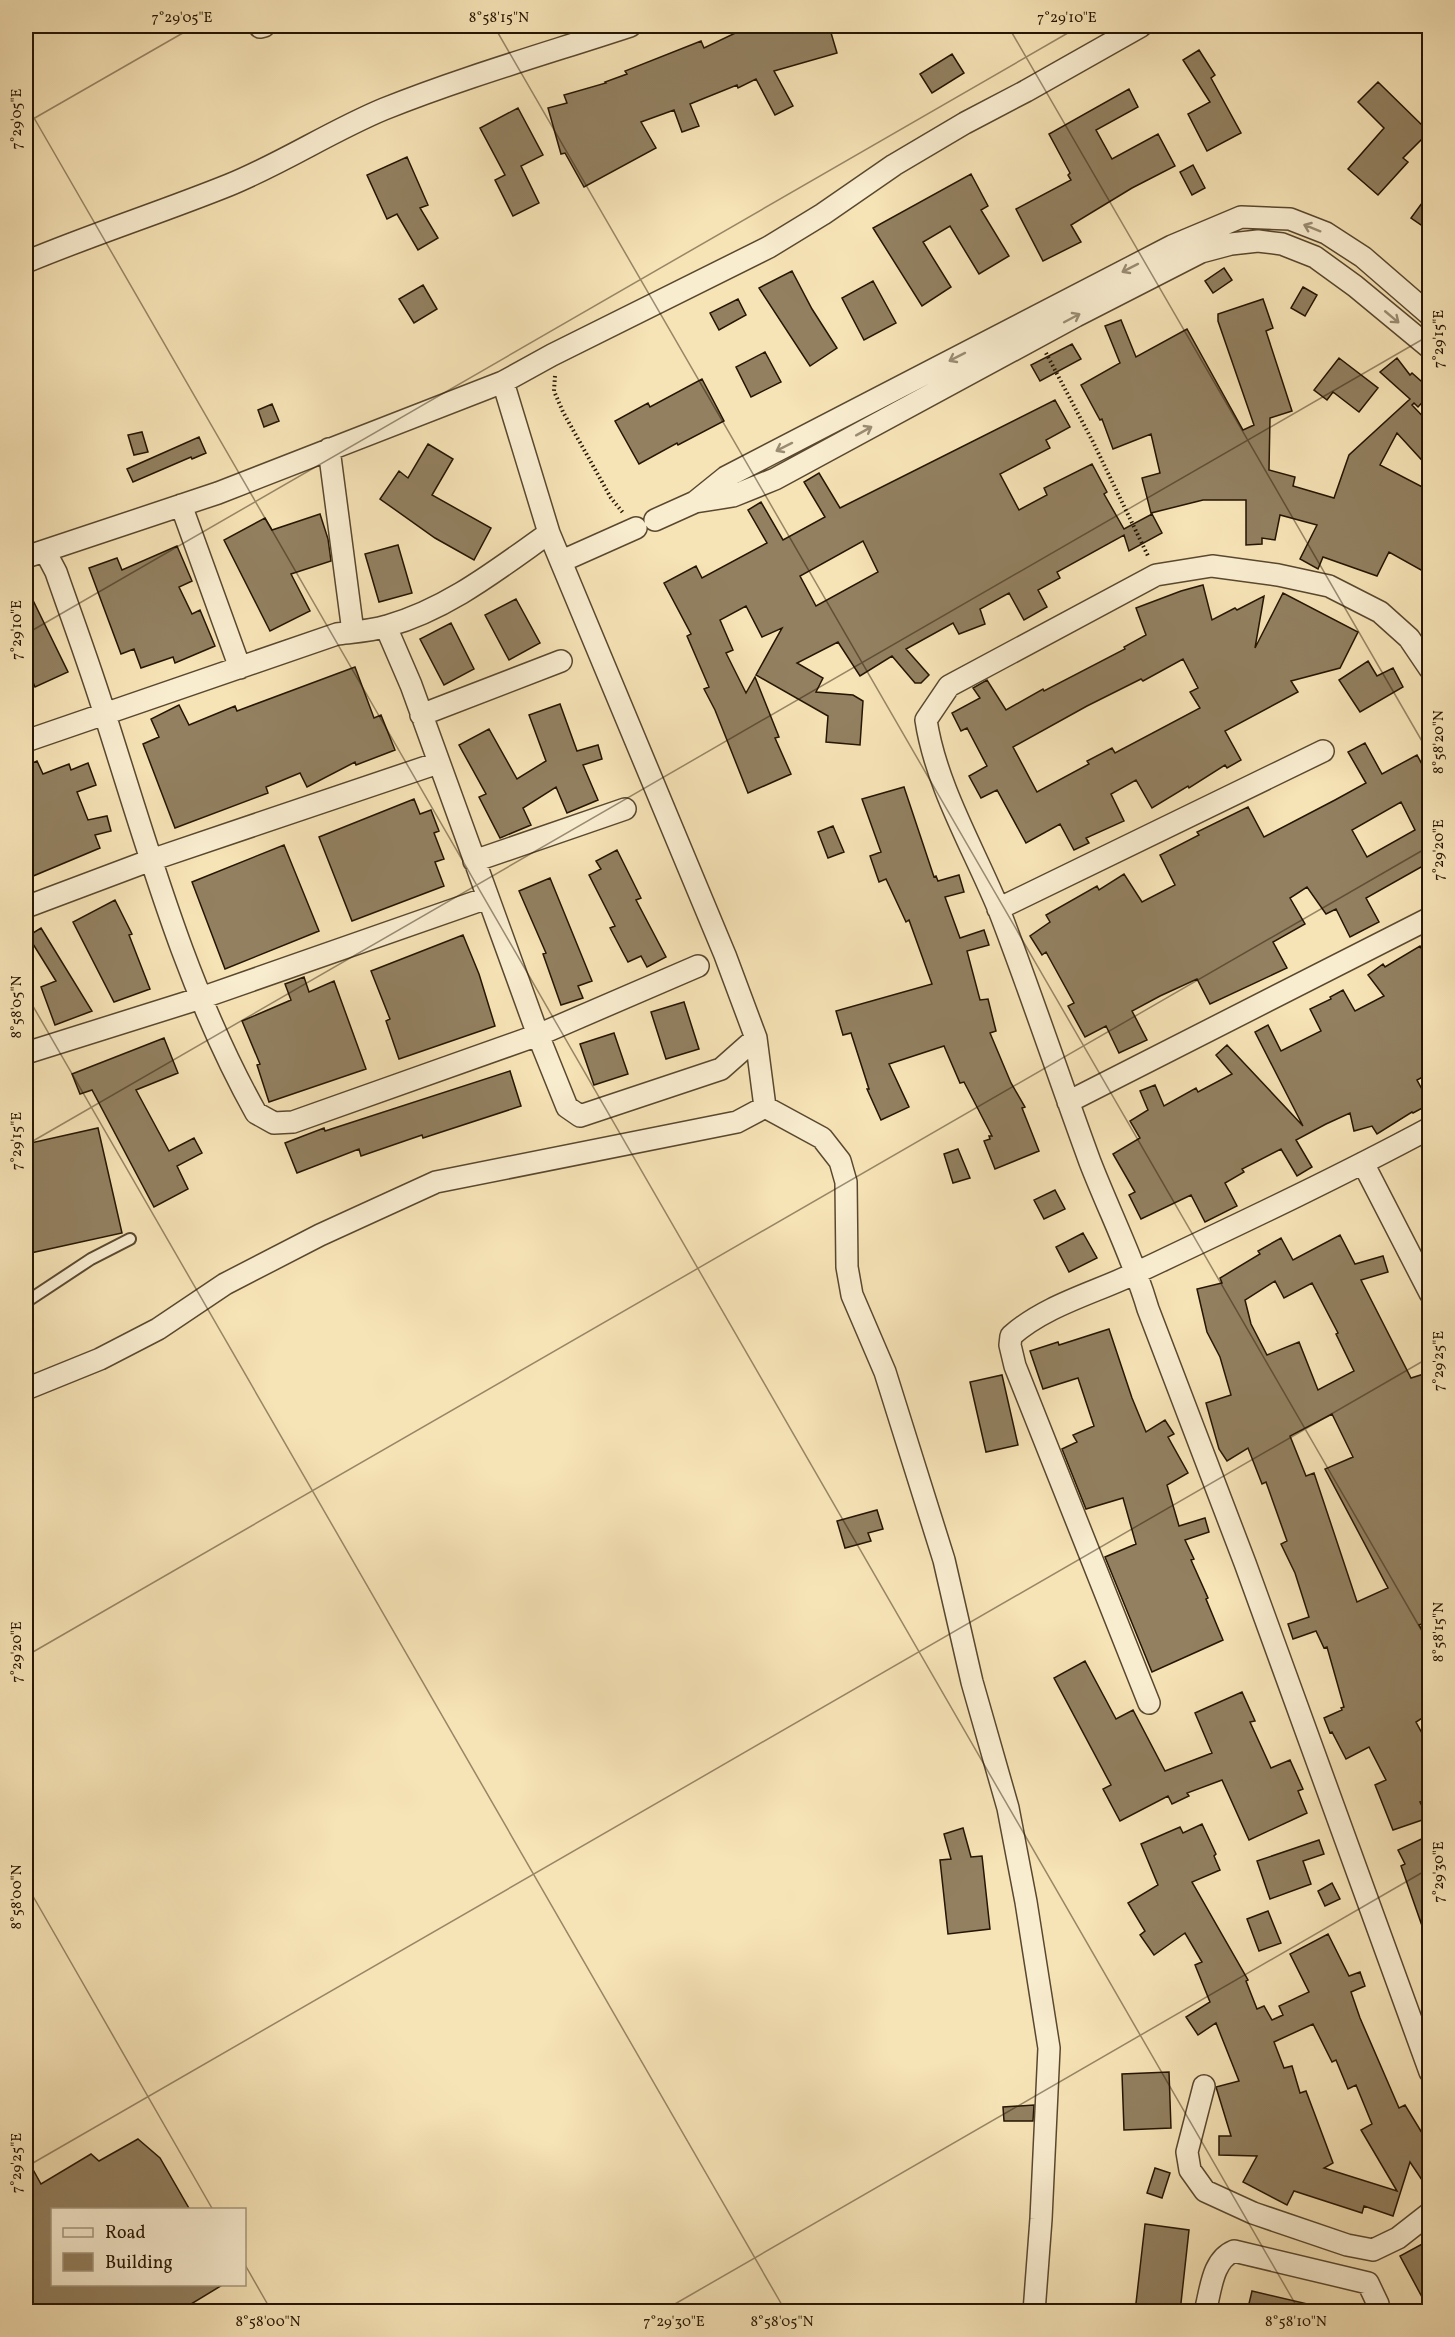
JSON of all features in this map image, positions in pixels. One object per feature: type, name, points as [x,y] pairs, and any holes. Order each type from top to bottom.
[{"type":"street","points":[[26,262],[72,242],[201,196],[261,171],[328,134],[385,109],[630,26]]},
{"type":"street","points":[[35,554],[218,493],[503,382],[552,355],[769,247],[824,214],[894,165],[1127,28]]},
{"type":"street","points":[[1032,329],[1172,246],[1241,217],[1290,219],[1326,233],[1363,257],[1430,315]]},
{"type":"street","points":[[562,561],[695,502],[726,477],[1032,329],[1201,252],[1231,244],[1258,241],[1282,244],[1315,257],[1355,286],[1430,348]]},
{"type":"street","points":[[503,382],[549,533],[725,955],[756,1038],[765,1107]]},
{"type":"street","points":[[328,449],[353,632]]},
{"type":"street","points":[[181,505],[240,668]]},
{"type":"street","points":[[26,741],[337,634],[386,627],[437,606],[481,582],[549,533]]},
{"type":"street","points":[[35,554],[56,572],[105,714],[151,860],[201,998],[256,1113],[274,1123],[293,1122],[538,1035],[698,966]]},
{"type":"street","points":[[1430,669],[1409,638],[1380,612],[1329,586],[1278,575],[1212,566],[1156,575],[948,686],[926,720],[930,742],[952,802],[998,909],[1104,1197],[1137,1273],[1148,1309],[1249,1574],[1430,2072]]},
{"type":"street","points":[[386,627],[567,1107],[580,1116],[721,1069],[756,1038]]},
{"type":"street","points":[[421,715],[561,661]]},
{"type":"street","points":[[998,909],[1323,752]]},
{"type":"street","points":[[26,907],[151,860],[438,763]]},
{"type":"street","points":[[474,861],[626,808]]},
{"type":"street","points":[[26,1053],[201,998],[487,898]]},
{"type":"street","points":[[1068,1102],[1430,918]]},
{"type":"street","points":[[26,1389],[100,1359],[158,1329],[225,1284],[320,1236],[436,1182],[737,1122],[765,1107]]},
{"type":"street","points":[[765,1107],[822,1138],[840,1161],[846,1182],[847,1267],[852,1295],[885,1372],[944,1560],[972,1682],[1008,1808],[1026,1902],[1049,2048],[1034,2312]]},
{"type":"street","points":[[1149,1703],[1020,1377],[1011,1345],[1011,1336],[1041,1315],[1137,1273],[1430,1128]]},
{"type":"street","points":[[1363,1163],[1430,1293]]},
{"type":"street","points":[[1204,2086],[1187,2152],[1190,2170],[1204,2191],[1253,2213],[1347,2245],[1373,2250],[1398,2238],[1430,2213]]},
{"type":"street","points":[[1205,2312],[1218,2261],[1234,2251],[1368,2283],[1378,2304],[1376,2312]]},
{"type":"lane","points":[[26,1302],[91,1259],[130,1239]]},
{"type":"path","points":[[1032,329],[1093,442],[1156,575]]},
{"type":"path","points":[[552,355],[556,371],[554,391],[563,412],[611,498],[646,524]]},
{"type":"building","points":[[750,26],[829,26],[837,53],[774,71],[793,106],[775,115],[756,79],[738,88],[737,85],[690,104],[699,126],[682,132],[674,110],[641,122],[656,148],[584,187],[565,153],[561,154],[548,108],[567,103],[564,95],[606,83],[627,74],[625,71],[701,41],[704,48]]},
{"type":"building","points":[[1199,50],[1215,75],[1211,78],[1241,133],[1207,151],[1188,114],[1210,102],[1183,60]]},
{"type":"building","points":[[952,54],[964,73],[932,93],[920,74]]},
{"type":"building","points":[[1378,82],[1429,132],[1403,158],[1408,162],[1378,195],[1348,169],[1384,128],[1358,102]]},
{"type":"building","points":[[1129,89],[1138,107],[1096,130],[1112,159],[1158,134],[1175,166],[1132,188],[1071,225],[1081,242],[1043,261],[1016,209],[1071,180],[1068,175],[1070,173],[1049,134]]},
{"type":"building","points":[[518,108],[543,155],[521,166],[539,203],[513,216],[495,180],[505,175],[480,128]]},
{"type":"building","points":[[407,157],[428,205],[420,208],[438,238],[418,250],[397,214],[387,219],[367,175]]},
{"type":"building","points":[[1193,165],[1205,188],[1192,195],[1180,172]]},
{"type":"building","points":[[971,174],[988,206],[981,210],[1009,256],[979,274],[950,226],[923,242],[951,287],[922,306],[873,228]]},
{"type":"building","points":[[1430,192],[1430,231],[1411,218]]},
{"type":"building","points":[[1224,268],[1232,280],[1213,293],[1205,281]]},
{"type":"building","points":[[792,271],[812,309],[837,348],[810,366],[759,288]]},
{"type":"building","points":[[873,281],[896,323],[864,340],[842,298]]},
{"type":"building","points":[[423,285],[437,309],[414,323],[399,299]]},
{"type":"building","points":[[1303,287],[1317,295],[1305,316],[1291,308]]},
{"type":"building","points":[[738,299],[746,315],[719,330],[710,313]]},
{"type":"building","points":[[1263,299],[1273,328],[1266,331],[1292,411],[1270,418],[1269,470],[1295,477],[1293,486],[1334,498],[1349,455],[1410,399],[1380,372],[1397,358],[1410,375],[1412,373],[1430,389],[1430,394],[1418,407],[1414,403],[1412,405],[1430,424],[1430,469],[1397,433],[1380,465],[1430,491],[1430,575],[1389,552],[1377,576],[1323,557],[1318,569],[1300,559],[1317,525],[1280,515],[1275,540],[1262,538],[1262,544],[1246,545],[1246,500],[1203,500],[1151,513],[1142,478],[1160,473],[1151,434],[1113,449],[1102,419],[1100,420],[1081,385],[1120,363],[1105,326],[1121,320],[1136,357],[1187,329],[1243,430],[1254,425],[1218,321],[1218,314]]},
{"type":"building","points":[[1072,344],[1081,359],[1040,381],[1031,365]]},
{"type":"building","points":[[765,352],[781,382],[751,397],[736,367]]},
{"type":"building","points":[[1339,358],[1378,388],[1359,412],[1333,392],[1327,400],[1314,390]]},
{"type":"building","points":[[702,379],[724,421],[639,464],[615,421],[648,403],[650,407]]},
{"type":"building","points":[[1055,400],[1070,427],[1046,440],[1050,448],[1000,474],[1019,510],[1047,495],[1044,488],[1092,464],[1107,492],[1104,494],[1124,529],[1152,514],[1162,533],[1129,551],[1124,535],[1057,572],[1060,578],[1038,590],[1047,607],[1024,620],[1009,593],[980,609],[985,624],[959,634],[953,623],[906,649],[929,675],[921,683],[915,683],[892,656],[860,676],[838,642],[797,663],[823,678],[816,692],[853,695],[863,701],[860,745],[826,742],[828,716],[756,675],[782,628],[762,637],[746,606],[720,620],[733,650],[726,653],[746,693],[755,677],[779,737],[775,738],[791,774],[748,793],[715,710],[704,689],[709,687],[687,636],[691,634],[664,583],[696,566],[702,578],[767,543],[748,510],[761,502],[783,540],[825,517],[804,482],[819,473],[840,508]],"holes":[[[863,541],[878,572],[816,606],[800,576]]]},
{"type":"building","points":[[272,404],[279,421],[264,427],[258,410]]},
{"type":"building","points":[[142,432],[148,452],[134,455],[128,435]]},
{"type":"building","points":[[199,437],[206,453],[192,459],[191,457],[133,482],[127,469]]},
{"type":"building","points":[[428,444],[453,459],[432,495],[491,528],[474,560],[435,538],[380,499],[399,471],[408,478]]},
{"type":"building","points":[[320,514],[328,539],[331,561],[291,574],[310,611],[270,631],[224,540],[265,518],[272,530]]},
{"type":"building","points":[[398,545],[412,593],[379,602],[365,554]]},
{"type":"building","points":[[177,546],[192,581],[179,587],[192,614],[200,610],[215,646],[175,663],[173,657],[141,668],[134,649],[121,654],[89,568],[117,558],[122,570]]},
{"type":"building","points":[[1203,585],[1212,620],[1264,596],[1255,648],[1283,593],[1358,632],[1340,668],[1291,681],[1298,692],[1225,731],[1241,760],[1227,768],[1225,765],[1152,808],[1136,780],[1111,794],[1124,821],[1086,838],[1089,843],[1074,850],[1060,824],[1026,843],[997,790],[981,798],[969,776],[987,766],[967,728],[961,731],[952,713],[980,698],[973,688],[987,680],[1006,710],[1043,689],[1044,691],[1125,649],[1124,647],[1146,635],[1136,608]],"holes":[[[1183,659],[1198,688],[1190,692],[1200,708],[1115,753],[1112,748],[1087,761],[1089,764],[1037,792],[1013,747],[1087,706],[1141,679],[1143,681]]]},
{"type":"building","points":[[26,586],[68,672],[35,687],[26,666]]},
{"type":"building","points":[[516,599],[540,643],[509,660],[485,615]]},
{"type":"building","points":[[451,623],[474,669],[444,685],[420,639]]},
{"type":"building","points":[[1368,661],[1377,676],[1393,668],[1403,687],[1360,712],[1339,680]]},
{"type":"building","points":[[355,667],[374,718],[381,715],[395,750],[356,765],[355,762],[307,787],[300,773],[266,787],[268,793],[175,828],[143,744],[159,737],[151,719],[179,705],[189,725],[235,706],[237,711]]},
{"type":"building","points":[[560,704],[577,751],[598,745],[602,759],[583,765],[598,800],[567,813],[556,787],[523,808],[531,825],[500,838],[479,797],[486,794],[459,745],[489,729],[517,779],[546,761],[529,715]]},
{"type":"building","points":[[1365,743],[1382,774],[1417,755],[1430,779],[1430,862],[1366,898],[1379,922],[1350,937],[1336,909],[1326,914],[1307,887],[1290,898],[1305,924],[1273,942],[1287,968],[1210,1004],[1197,979],[1160,996],[1132,1011],[1147,1040],[1119,1053],[1106,1026],[1085,1037],[1068,1006],[1074,1003],[1046,952],[1042,955],[1030,936],[1050,922],[1046,915],[1097,886],[1099,890],[1124,874],[1142,902],[1175,885],[1160,855],[1199,835],[1197,832],[1248,807],[1264,837],[1335,800],[1366,783],[1348,752]],"holes":[[[1401,802],[1415,830],[1367,857],[1352,830]]]},
{"type":"building","points":[[37,761],[43,774],[69,764],[71,770],[88,763],[96,785],[77,792],[88,820],[107,816],[111,831],[95,835],[100,848],[26,879],[26,766]]},
{"type":"building","points":[[904,787],[934,877],[936,876],[938,881],[959,875],[964,892],[945,897],[960,938],[984,930],[989,945],[967,951],[980,1000],[988,999],[996,1031],[990,1033],[1011,1083],[1025,1107],[1022,1108],[1039,1151],[995,1169],[984,1141],[992,1136],[964,1082],[960,1083],[944,1046],[889,1064],[909,1107],[881,1120],[867,1089],[869,1089],[851,1033],[843,1035],[836,1011],[932,984],[909,920],[906,922],[886,879],[879,882],[870,856],[881,852],[862,799]]},
{"type":"building","points":[[414,799],[420,814],[431,810],[439,831],[434,833],[444,859],[435,862],[444,886],[352,921],[319,837]]},
{"type":"building","points":[[833,826],[844,852],[828,858],[818,832]]},
{"type":"building","points":[[284,845],[319,931],[225,969],[192,882]]},
{"type":"building","points":[[617,850],[641,898],[636,900],[666,957],[647,967],[641,956],[628,962],[610,928],[615,926],[589,875],[601,869],[596,861]]},
{"type":"building","points":[[550,878],[592,981],[578,986],[583,998],[561,1005],[543,954],[546,953],[519,891]]},
{"type":"building","points":[[115,900],[132,934],[129,935],[150,989],[114,1002],[73,922]]},
{"type":"building","points":[[41,928],[92,1011],[55,1025],[41,987],[56,981],[28,936]]},
{"type":"building","points":[[463,935],[479,974],[495,1026],[399,1059],[386,1021],[390,1019],[371,971]]},
{"type":"building","points":[[1420,946],[1428,961],[1423,964],[1430,977],[1430,1073],[1417,1080],[1430,1104],[1412,1112],[1377,1134],[1372,1126],[1354,1131],[1350,1113],[1326,1124],[1296,1140],[1312,1167],[1297,1176],[1281,1149],[1242,1169],[1244,1172],[1225,1183],[1237,1206],[1205,1222],[1191,1195],[1141,1219],[1129,1195],[1135,1192],[1113,1154],[1140,1138],[1130,1121],[1148,1110],[1140,1091],[1155,1085],[1164,1106],[1196,1088],[1198,1092],[1232,1074],[1216,1055],[1227,1045],[1303,1126],[1255,1032],[1268,1025],[1281,1051],[1321,1031],[1310,1009],[1331,999],[1330,997],[1343,990],[1355,1011],[1384,996],[1368,975],[1383,964],[1385,967]]},
{"type":"building","points":[[304,977],[309,992],[334,981],[366,1069],[269,1102],[257,1065],[260,1064],[242,1021],[291,1000],[285,984]]},
{"type":"building","points":[[684,1002],[699,1049],[666,1059],[651,1012]]},
{"type":"building","points":[[614,1033],[628,1074],[594,1085],[580,1044]]},
{"type":"building","points":[[164,1038],[178,1073],[136,1090],[169,1151],[194,1138],[202,1153],[177,1166],[188,1189],[154,1207],[92,1090],[80,1094],[72,1074]]},
{"type":"building","points":[[510,1071],[521,1106],[423,1138],[422,1135],[361,1156],[359,1149],[297,1173],[285,1143],[324,1128],[325,1131]]},
{"type":"building","points":[[98,1128],[122,1233],[26,1254],[26,1144]]},
{"type":"building","points":[[958,1149],[970,1178],[953,1183],[944,1154]]},
{"type":"building","points":[[1055,1190],[1065,1209],[1044,1219],[1034,1200]]},
{"type":"building","points":[[1083,1233],[1097,1258],[1069,1272],[1056,1247]]},
{"type":"building","points":[[1340,1235],[1355,1264],[1383,1256],[1388,1272],[1361,1280],[1411,1378],[1430,1372],[1430,1520],[1423,1524],[1430,1535],[1430,1621],[1419,1625],[1430,1644],[1430,1713],[1416,1722],[1430,1748],[1430,1799],[1420,1802],[1428,1818],[1393,1830],[1375,1785],[1386,1780],[1369,1747],[1346,1759],[1332,1732],[1330,1733],[1324,1718],[1344,1707],[1327,1647],[1324,1648],[1316,1631],[1293,1639],[1288,1624],[1309,1617],[1295,1573],[1281,1544],[1287,1541],[1266,1482],[1262,1484],[1248,1448],[1227,1461],[1219,1449],[1206,1403],[1231,1395],[1220,1357],[1207,1332],[1197,1289],[1222,1283],[1220,1278],[1260,1254],[1258,1251],[1281,1238],[1293,1260]],"holes":[[[1275,1281],[1284,1298],[1312,1283],[1338,1333],[1336,1334],[1354,1371],[1318,1390],[1299,1342],[1267,1355],[1251,1324],[1245,1300]],[[1332,1414],[1353,1457],[1325,1469],[1388,1588],[1357,1602],[1314,1473],[1306,1476],[1290,1436]]]},
{"type":"building","points":[[1109,1329],[1146,1432],[1165,1420],[1174,1434],[1168,1437],[1188,1473],[1167,1485],[1179,1526],[1205,1518],[1209,1532],[1185,1540],[1223,1640],[1152,1672],[1105,1557],[1136,1544],[1123,1498],[1086,1509],[1062,1449],[1077,1442],[1073,1435],[1094,1426],[1078,1378],[1043,1389],[1030,1351],[1058,1342],[1059,1345]]},
{"type":"building","points":[[1002,1375],[1018,1445],[986,1452],[970,1382]]},
{"type":"building","points":[[877,1510],[883,1529],[868,1533],[871,1541],[845,1548],[837,1521]]},
{"type":"building","points":[[1085,1661],[1116,1719],[1133,1710],[1165,1771],[1212,1753],[1195,1713],[1242,1692],[1255,1721],[1250,1722],[1271,1768],[1290,1760],[1303,1789],[1298,1791],[1307,1813],[1249,1840],[1222,1780],[1187,1793],[1189,1796],[1172,1804],[1168,1796],[1120,1821],[1103,1789],[1111,1785],[1054,1678]]},
{"type":"building","points":[[1202,1824],[1216,1854],[1214,1856],[1220,1870],[1192,1882],[1248,1980],[1246,1981],[1257,2009],[1264,2006],[1272,2020],[1283,2015],[1279,2006],[1309,1992],[1290,1954],[1328,1934],[1349,1976],[1360,1972],[1365,1986],[1351,1992],[1360,2018],[1399,2108],[1405,2105],[1430,2146],[1430,2192],[1410,2162],[1393,2216],[1364,2206],[1362,2213],[1294,2191],[1287,2205],[1243,2182],[1257,2156],[1219,2155],[1219,2136],[1231,2136],[1216,2087],[1239,2081],[1216,2023],[1198,2035],[1186,2017],[1210,2002],[1195,1965],[1202,1962],[1185,1933],[1154,1955],[1140,1935],[1145,1931],[1128,1903],[1158,1885],[1141,1844],[1180,1827],[1183,1833]],"holes":[[[1313,2024],[1332,2062],[1336,2060],[1348,2089],[1356,2085],[1372,2124],[1361,2130],[1397,2191],[1324,2168],[1333,2163],[1306,2091],[1300,2093],[1292,2066],[1284,2068],[1274,2042]]]},
{"type":"building","points":[[963,1828],[971,1857],[982,1856],[990,1929],[948,1934],[940,1860],[951,1859],[944,1834]]},
{"type":"building","points":[[1430,1835],[1430,1940],[1427,1940],[1401,1866],[1405,1864],[1398,1850]]},
{"type":"building","points":[[1319,1840],[1324,1854],[1303,1861],[1311,1884],[1270,1899],[1257,1861]]},
{"type":"building","points":[[1332,1883],[1340,1899],[1325,1906],[1318,1891]]},
{"type":"building","points":[[1268,1911],[1281,1943],[1259,1951],[1247,1919]]},
{"type":"building","points":[[1169,2072],[1171,2128],[1124,2130],[1122,2074]]},
{"type":"building","points":[[1034,2105],[1033,2121],[1004,2121],[1003,2107]]},
{"type":"building","points":[[138,2139],[160,2158],[189,2208],[51,2208],[51,2286],[221,2286],[178,2312],[26,2312],[26,2157],[41,2184],[91,2154],[99,2161]]},
{"type":"building","points":[[1155,2168],[1170,2173],[1162,2198],[1147,2193]]},
{"type":"building","points":[[1145,2224],[1189,2230],[1180,2312],[1135,2312]]},
{"type":"building","points":[[1424,2243],[1430,2254],[1430,2312],[1400,2256]]},
{"type":"building","points":[[1252,2291],[1312,2305],[1311,2312],[1247,2312]]}]
